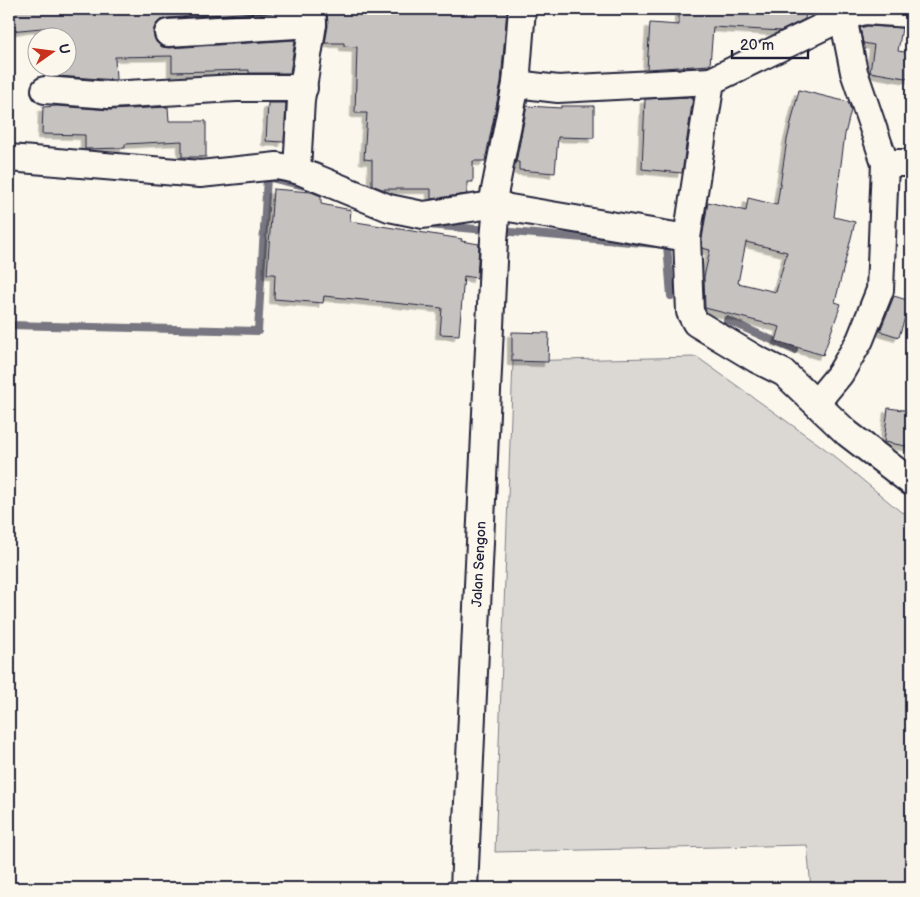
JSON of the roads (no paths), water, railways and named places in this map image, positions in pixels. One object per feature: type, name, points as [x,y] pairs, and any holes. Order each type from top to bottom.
[{"type":"street","name":"Jalan Sengon","points":[[464,888],[496,217],[516,84],[522,9]]},
{"type":"street","points":[[516,84],[558,90],[711,81],[843,13],[865,11],[911,14]]},
{"type":"street","points":[[816,404],[840,374],[860,340],[880,290],[885,163],[854,72],[843,13]]},
{"type":"street","points":[[168,33],[312,16],[302,100],[297,170]]},
{"type":"street","points":[[711,81],[687,238],[690,312],[696,323],[756,359],[784,373],[847,434],[911,482]]},
{"type":"street","points":[[45,90],[109,95],[236,88],[304,88]]},
{"type":"street","points":[[9,158],[200,174],[264,166],[297,170],[389,208],[423,216],[496,217],[687,238]]},
{"type":"street","points":[[885,163],[911,163]]},
{"type":"waterway","points":[[9,325],[258,331],[267,177],[305,186]]},
{"type":"waterway","points":[[428,225],[667,245],[671,296]]},
{"type":"waterway","points":[[727,320],[794,350]]}]
